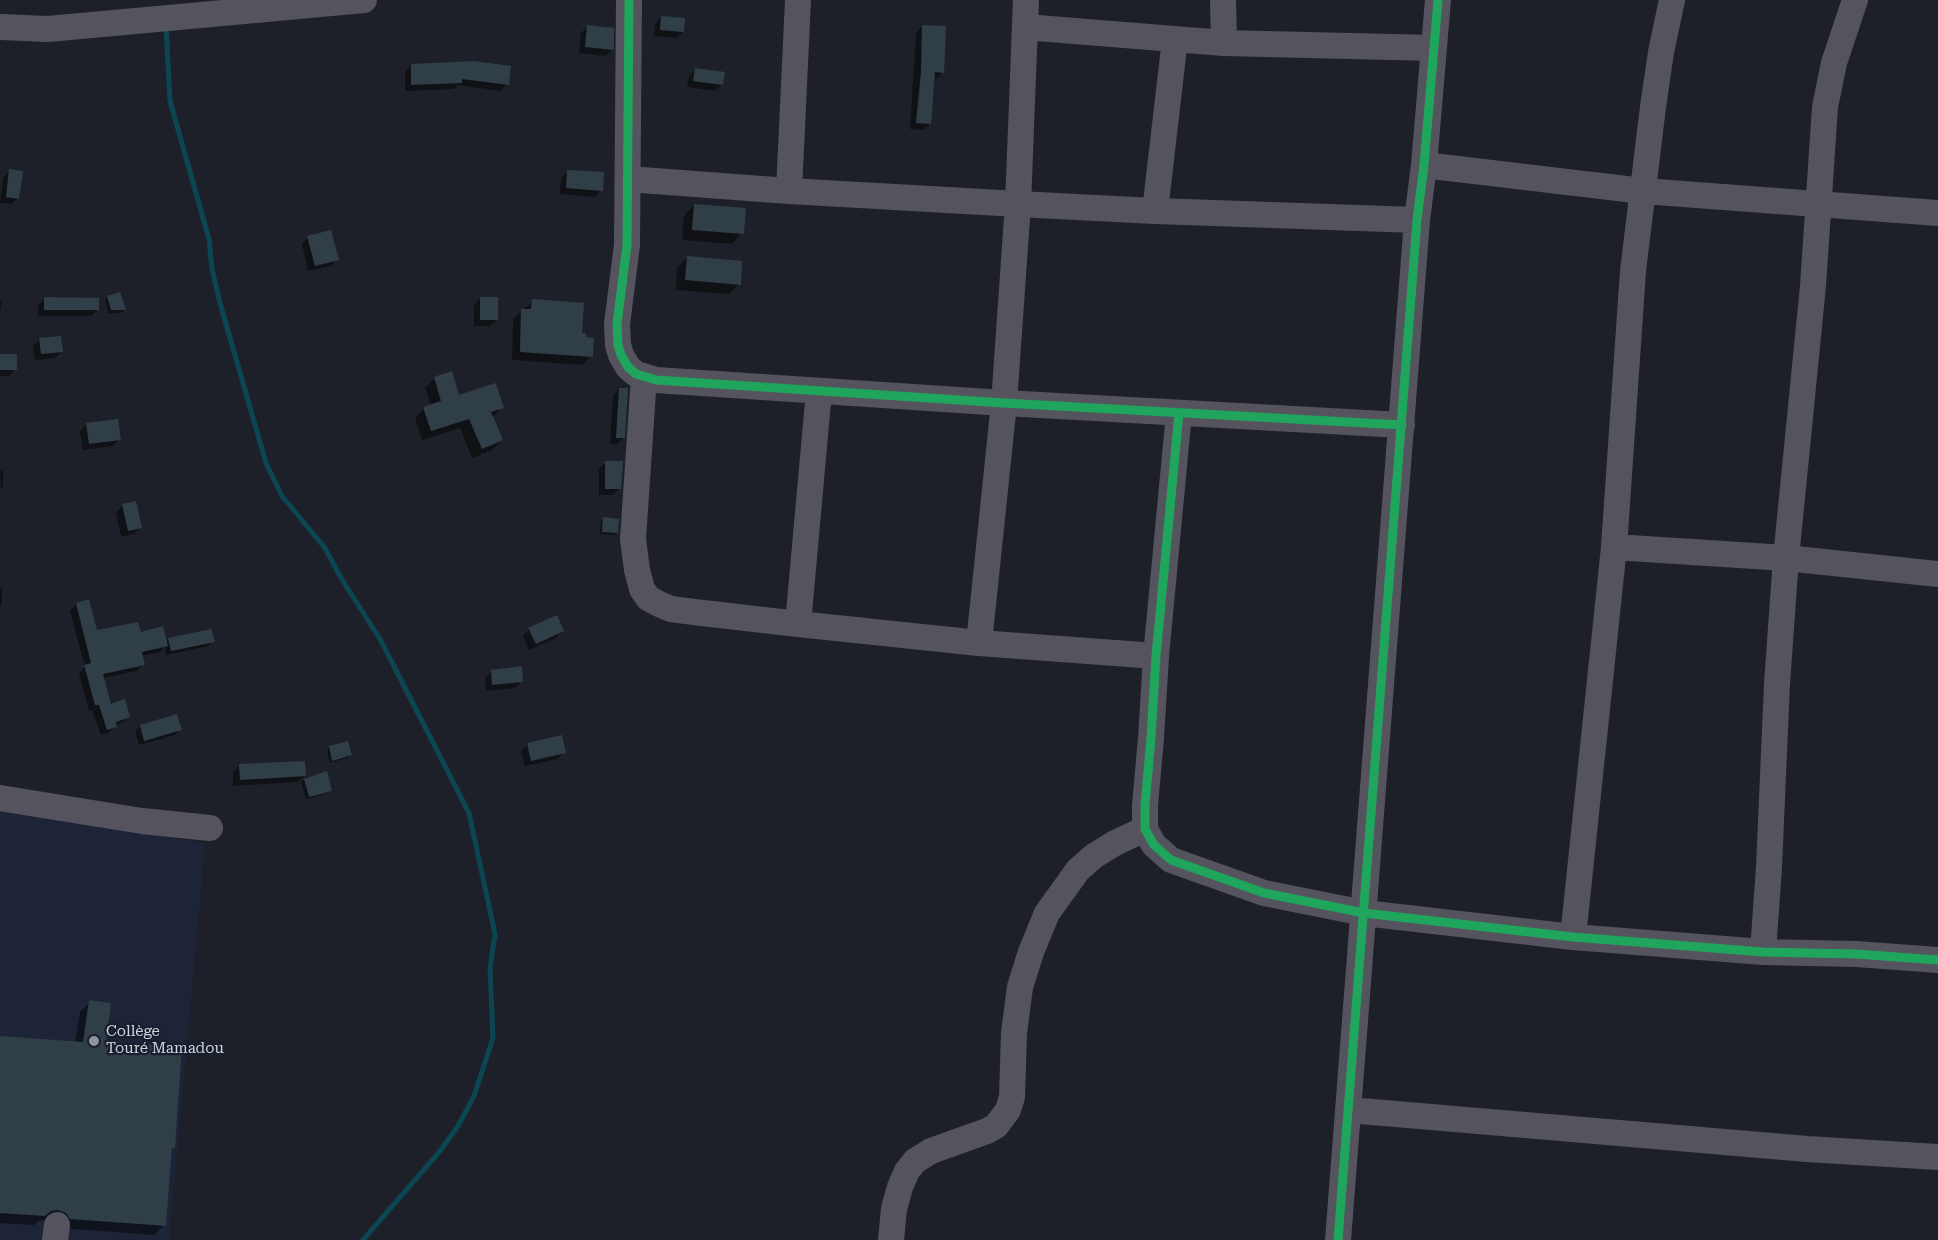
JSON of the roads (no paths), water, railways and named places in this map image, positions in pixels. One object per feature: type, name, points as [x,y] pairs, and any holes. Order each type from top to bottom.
[{"type":"street","points":[[0,27],[48,29],[364,0]]},
{"type":"street","points":[[629,0],[627,245],[617,324],[621,355],[628,367],[644,377],[1004,403],[1402,425]]},
{"type":"street","points":[[789,191],[798,0]]},
{"type":"street","points":[[979,643],[1004,403],[1018,204],[1026,0]]},
{"type":"street","points":[[1223,0],[1224,43]]},
{"type":"street","points":[[1338,1240],[1418,220],[1438,0]]},
{"type":"street","points":[[1573,938],[1614,547],[1633,271],[1661,52],[1672,0]]},
{"type":"street","points":[[1763,952],[1786,558],[1813,286],[1827,96],[1834,63],[1855,0]]},
{"type":"street","points":[[1025,27],[1224,43],[1434,48]]},
{"type":"street","points":[[1155,212],[1175,39]]},
{"type":"street","points":[[1424,165],[1643,191],[1938,213]]},
{"type":"street","points":[[628,179],[789,191],[1155,212],[1418,220]]},
{"type":"street","points":[[644,377],[633,539],[637,570],[642,589],[648,598],[671,609],[798,624],[979,643],[1156,656]]},
{"type":"street","points":[[798,624],[819,391]]},
{"type":"street","points":[[1179,414],[1156,656],[1145,805],[1145,829],[1154,845],[1171,860],[1264,893],[1364,914],[1573,938],[1763,952],[1856,954],[1938,960]]},
{"type":"street","points":[[1614,547],[1786,558],[1938,574]]},
{"type":"street","points":[[0,798],[142,822],[210,828]]},
{"type":"street","points":[[891,1240],[894,1209],[900,1187],[907,1171],[915,1161],[931,1151],[987,1131],[996,1126],[1008,1110],[1020,987],[1047,913],[1065,886],[1094,856],[1145,829]]},
{"type":"street","points":[[1349,1110],[1807,1149],[1938,1157]]},
{"type":"waterway","points":[[166,25],[170,101],[209,239],[212,269],[220,303],[266,463],[282,496],[325,548],[341,578],[380,639],[469,813],[495,934],[490,968],[493,1038],[474,1096],[458,1126],[440,1151],[363,1240]]},
{"type":"place","name":"Collège Touré Mamadou","points":[[94,1041]]}]
